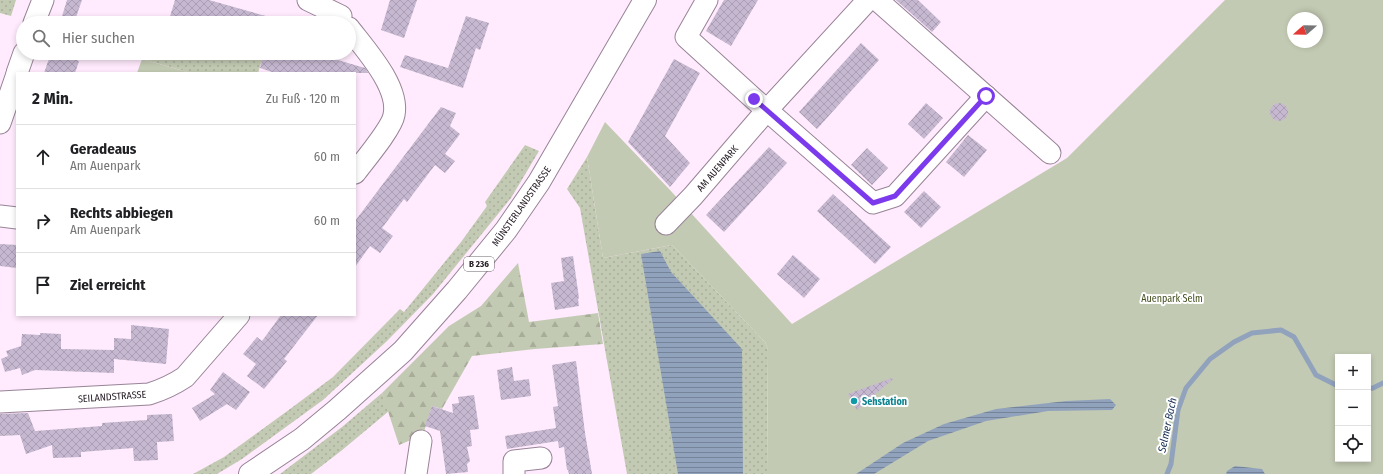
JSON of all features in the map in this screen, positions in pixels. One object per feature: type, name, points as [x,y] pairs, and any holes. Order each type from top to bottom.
[{"type":"main road","name":"MÜNSTERLANDSTRASSE","points":[[250,474],[302,438],[337,410],[403,351],[458,290],[506,230],[539,182],[646,0]]},
{"type":"street","points":[[37,16],[43,0]]},
{"type":"street","points":[[308,0],[344,16]]},
{"type":"street","points":[[706,0],[686,37],[873,203],[895,196],[986,96]]},
{"type":"street","name":"AM AUENPARK","points":[[666,224],[767,110],[868,0]]},
{"type":"street","points":[[877,0],[1050,153]]},
{"type":"street","points":[[356,32],[386,79],[394,100],[394,116],[385,132],[356,172]]},
{"type":"street","points":[[17,72],[22,60]]},
{"type":"street","points":[[0,124],[16,76]]},
{"type":"street","points":[[0,216],[16,218]]},
{"type":"street","name":"SEILANDSTRASSE","points":[[0,402],[149,394],[161,390],[185,377],[238,316]]},
{"type":"street","points":[[416,474],[421,441]]},
{"type":"street","points":[[514,474],[514,461],[541,458]]},
{"type":"green space","points":[[0,0],[16,0],[11,16],[0,13]]},
{"type":"green space","name":"Auenpark Selm","points":[[1225,0],[1383,0],[1383,474],[767,474],[768,350],[765,342],[672,245],[603,258],[587,157],[605,122],[670,190],[792,324],[1067,158]]},
{"type":"green space","points":[[142,60],[146,60],[188,72],[137,72]]},
{"type":"green space","points":[[146,60],[262,60],[258,72],[188,72]]},
{"type":"green space","points":[[525,145],[539,151],[511,198],[433,294],[387,341],[323,400],[242,459],[217,474],[193,474],[224,457],[333,377],[400,309],[404,312],[461,242],[487,206],[485,202]]},
{"type":"green space","points":[[587,157],[603,258],[672,245],[765,342],[768,350],[767,474],[627,474],[580,208],[567,189]]},
{"type":"green space","points":[[518,263],[529,322],[598,313],[603,344],[535,349],[472,356],[442,409],[432,406],[423,435],[399,445],[382,393],[449,326],[481,306]]},
{"type":"green space","points":[[382,393],[389,411],[341,451],[311,474],[280,474],[342,427]]},
{"type":"water","points":[[660,251],[671,272],[742,349],[743,474],[678,474],[641,254]]},
{"type":"water","points":[[1110,399],[1116,405],[1112,410],[1048,411],[986,421],[928,441],[874,474],[856,474],[903,443],[944,424],[996,409],[1066,401]]},
{"type":"water","points":[[1235,466],[1262,469],[1265,474],[1226,474],[1227,471]]},
{"type":"building","points":[[67,0],[82,0],[76,16],[62,16]]},
{"type":"building","points":[[175,0],[209,0],[265,16],[170,16]]},
{"type":"building","points":[[390,0],[417,0],[404,38],[381,30]]},
{"type":"building","points":[[724,0],[758,0],[731,46],[706,31]]},
{"type":"building","points":[[896,0],[918,0],[941,22],[932,32]]},
{"type":"building","points":[[466,16],[489,23],[480,50],[476,48],[463,88],[400,67],[405,55],[448,68]]},
{"type":"building","points":[[861,43],[879,60],[817,129],[799,112]]},
{"type":"building","points":[[674,59],[700,73],[665,136],[690,163],[670,187],[628,142]]},
{"type":"building","points":[[49,60],[79,61],[75,72],[44,72]]},
{"type":"building","points":[[262,60],[338,60],[365,68],[368,73],[272,72],[260,68]]},
{"type":"building","points":[[926,103],[943,118],[924,139],[908,124]]},
{"type":"building","points":[[1279,103],[1286,105],[1288,112],[1286,119],[1279,121],[1272,119],[1270,112],[1272,105]]},
{"type":"building","points":[[441,107],[456,113],[450,126],[460,134],[445,154],[455,161],[445,173],[435,165],[407,202],[404,199],[382,228],[393,236],[380,253],[370,246],[356,266],[356,220]]},
{"type":"building","points":[[968,135],[987,150],[964,177],[946,162]]},
{"type":"building","points":[[769,147],[787,163],[724,232],[706,215]]},
{"type":"building","points":[[867,148],[888,168],[872,185],[851,165]]},
{"type":"building","points":[[924,191],[941,207],[921,228],[904,212]]},
{"type":"building","points":[[833,194],[891,247],[875,264],[817,211]]},
{"type":"building","points":[[0,244],[16,245],[16,268],[0,266]]},
{"type":"building","points":[[793,255],[820,279],[804,298],[777,274]]},
{"type":"building","points":[[573,256],[579,306],[555,310],[551,283],[564,281],[561,258]]},
{"type":"building","points":[[280,316],[317,316],[284,359],[287,361],[264,389],[247,376],[256,364],[243,354],[257,337],[262,341]]},
{"type":"building","points":[[131,325],[169,329],[166,364],[114,359],[114,338],[131,339]]},
{"type":"building","points":[[40,333],[61,334],[61,349],[114,350],[114,373],[35,370],[22,375],[20,368],[5,372],[1,359],[8,356],[6,351],[21,346],[22,334],[40,335]]},
{"type":"building","points":[[576,361],[592,474],[569,474],[567,470],[564,447],[559,448],[558,441],[507,449],[505,436],[556,428],[553,407],[558,406],[552,365]]},
{"type":"building","points":[[512,367],[514,381],[529,379],[531,396],[501,400],[497,370]]},
{"type":"building","points":[[223,372],[250,392],[236,410],[227,404],[200,421],[192,408],[215,394],[210,390]]},
{"type":"building","points":[[892,378],[893,379],[857,410],[848,394]]},
{"type":"building","points":[[474,395],[479,429],[470,430],[472,446],[467,447],[470,461],[467,464],[468,472],[446,474],[440,431],[425,426],[432,406],[453,413],[452,404],[459,403],[458,397]]},
{"type":"building","points":[[28,413],[35,431],[102,426],[102,423],[147,420],[147,415],[172,414],[174,441],[157,442],[158,460],[134,461],[133,448],[81,452],[81,457],[53,458],[52,445],[26,454],[20,435],[0,436],[0,414]]},
{"type":"waterway","name":"Selmer Bach","points":[[1167,474],[1171,464],[1178,410],[1186,388],[1210,359],[1234,342],[1252,333],[1281,330],[1294,337],[1316,375],[1335,384]]},
{"type":"waterway","name":"Selmer Bach","points":[[1371,388],[1383,383]]},
{"type":"place","name":"Sehstation","points":[[854,401]]},
{"type":"route","points":[[754,99],[873,203],[895,196],[986,96]]}]
